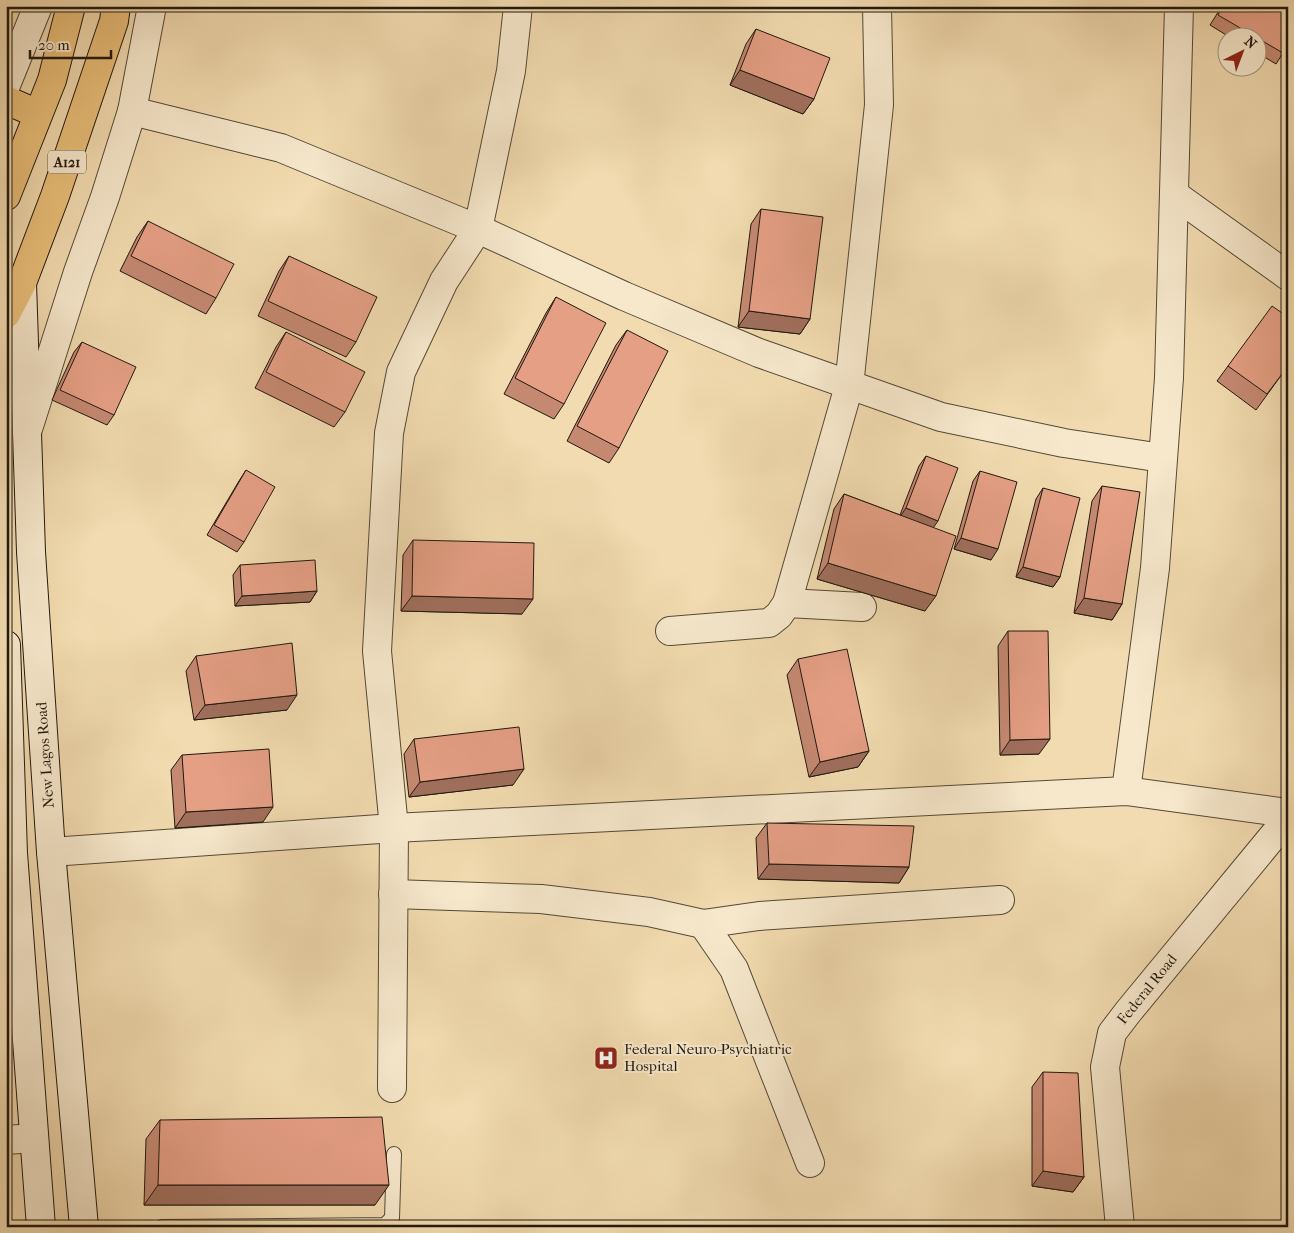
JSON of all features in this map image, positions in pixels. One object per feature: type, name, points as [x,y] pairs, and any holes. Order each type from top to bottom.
[{"type":"highway","points":[[6,196],[52,80],[71,6]]},
{"type":"highway","name":"A121","points":[[6,314],[22,283],[55,196],[114,21],[116,6]]},
{"type":"highway","points":[[6,100],[38,114]]},
{"type":"street","points":[[6,85],[38,6]]},
{"type":"street","points":[[26,432],[132,111],[152,6]]},
{"type":"street","points":[[392,1088],[394,828],[377,651],[389,433],[401,372],[444,281],[478,229],[511,71],[518,6]]},
{"type":"street","points":[[670,631],[769,623],[780,615],[787,602],[849,386],[879,105],[877,6]]},
{"type":"street","points":[[1126,791],[1155,568],[1169,378],[1180,6]]},
{"type":"street","points":[[132,111],[281,148],[478,229],[624,296],[759,353],[941,418],[1064,443],[1162,458]]},
{"type":"street","points":[[1175,195],[1288,276]]},
{"type":"street","name":"New Lagos Road","points":[[22,283],[31,552],[51,852],[84,1227]]},
{"type":"street","points":[[787,602],[862,607]]},
{"type":"street","points":[[6,645],[13,853],[41,1227]]},
{"type":"street","points":[[51,852],[394,828],[1126,791],[1288,813]]},
{"type":"street","name":"Federal Road","points":[[1120,1227],[1105,1067],[1112,1033],[1288,818]]},
{"type":"street","points":[[393,894],[541,899],[649,912],[702,924],[759,916],[1000,900]]},
{"type":"street","points":[[702,924],[734,969],[810,1163]]},
{"type":"street","points":[[6,1140],[34,1138]]},
{"type":"lane","points":[[162,1227],[385,1225],[392,1218],[394,1154]]},
{"type":"building","points":[[1223,6],[1288,6],[1288,46],[1283,53],[1266,43],[1266,28],[1240,28],[1218,15]]},
{"type":"building","points":[[756,29],[830,58],[814,99],[740,70]]},
{"type":"building","points":[[761,209],[823,217],[810,319],[749,311]]},
{"type":"building","points":[[148,221],[234,264],[216,298],[131,256]]},
{"type":"building","points":[[289,256],[377,297],[356,342],[268,301]]},
{"type":"building","points":[[556,297],[606,323],[564,404],[515,378]]},
{"type":"building","points":[[1272,306],[1288,317],[1288,366],[1267,394],[1228,366]]},
{"type":"building","points":[[627,330],[668,351],[619,448],[577,426]]},
{"type":"building","points":[[286,332],[365,372],[345,412],[266,372]]},
{"type":"building","points":[[82,342],[136,367],[114,415],[60,390]]},
{"type":"building","points":[[926,456],[958,468],[938,521],[906,508]]},
{"type":"building","points":[[246,470],[275,487],[244,542],[214,525]]},
{"type":"building","points":[[980,471],[1017,482],[998,549],[961,538]]},
{"type":"building","points":[[1102,486],[1140,492],[1122,604],[1084,598]]},
{"type":"building","points":[[1043,488],[1080,498],[1060,577],[1023,567]]},
{"type":"building","points":[[844,494],[956,536],[936,596],[828,563]]},
{"type":"building","points":[[413,540],[534,543],[533,599],[412,596]]},
{"type":"building","points":[[315,560],[317,591],[242,596],[240,565]]},
{"type":"building","points":[[1008,631],[1048,631],[1050,739],[1010,740]]},
{"type":"building","points":[[292,643],[297,695],[205,705],[196,656]]},
{"type":"building","points":[[847,649],[869,751],[820,762],[798,659]]},
{"type":"building","points":[[519,727],[524,769],[420,782],[414,739]]},
{"type":"building","points":[[269,749],[273,807],[186,812],[182,755]]},
{"type":"building","points":[[767,823],[914,826],[909,867],[769,864]]},
{"type":"building","points":[[1043,1072],[1078,1073],[1084,1177],[1043,1171]]},
{"type":"building","points":[[382,1117],[389,1185],[158,1185],[160,1120]]},
{"type":"place","name":"Federal Neuro-Psychiatric Hospital","points":[[606,1058]]}]
